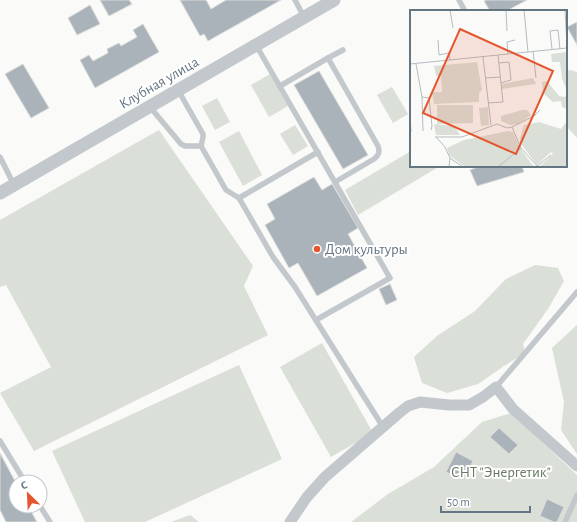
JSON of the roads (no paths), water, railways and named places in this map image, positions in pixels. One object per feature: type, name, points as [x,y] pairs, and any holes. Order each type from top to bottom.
[{"type":"street","name":"Клубная улица","points":[[0,193],[334,0]]},
{"type":"street","points":[[290,522],[307,497],[325,477],[408,406],[420,402],[449,405],[469,405],[496,387],[513,409],[577,466]]},
{"type":"lane","points":[[294,0],[304,17]]},
{"type":"lane","points":[[459,0],[464,10]]},
{"type":"lane","points":[[256,45],[390,278],[316,320]]},
{"type":"lane","points":[[280,86],[343,50]]},
{"type":"lane","points":[[328,58],[380,151],[378,156],[374,159],[335,182]]},
{"type":"lane","points":[[178,90],[202,134],[203,137],[201,146],[226,190],[239,198],[273,258],[296,287],[383,427]]},
{"type":"lane","points":[[149,106],[181,144],[185,146],[201,146]]},
{"type":"lane","points":[[239,198],[318,152]]},
{"type":"lane","points":[[0,157],[14,185]]},
{"type":"lane","points":[[496,387],[577,292]]},
{"type":"lane","points":[[0,441],[20,474]]},
{"type":"lane","points":[[565,522],[577,495]]},
{"type":"place","name":"Дом культуры","points":[[317,249]]},
{"type":"park label","name":"СНТ \"Энергетик\"","points":[[501,472]]}]
